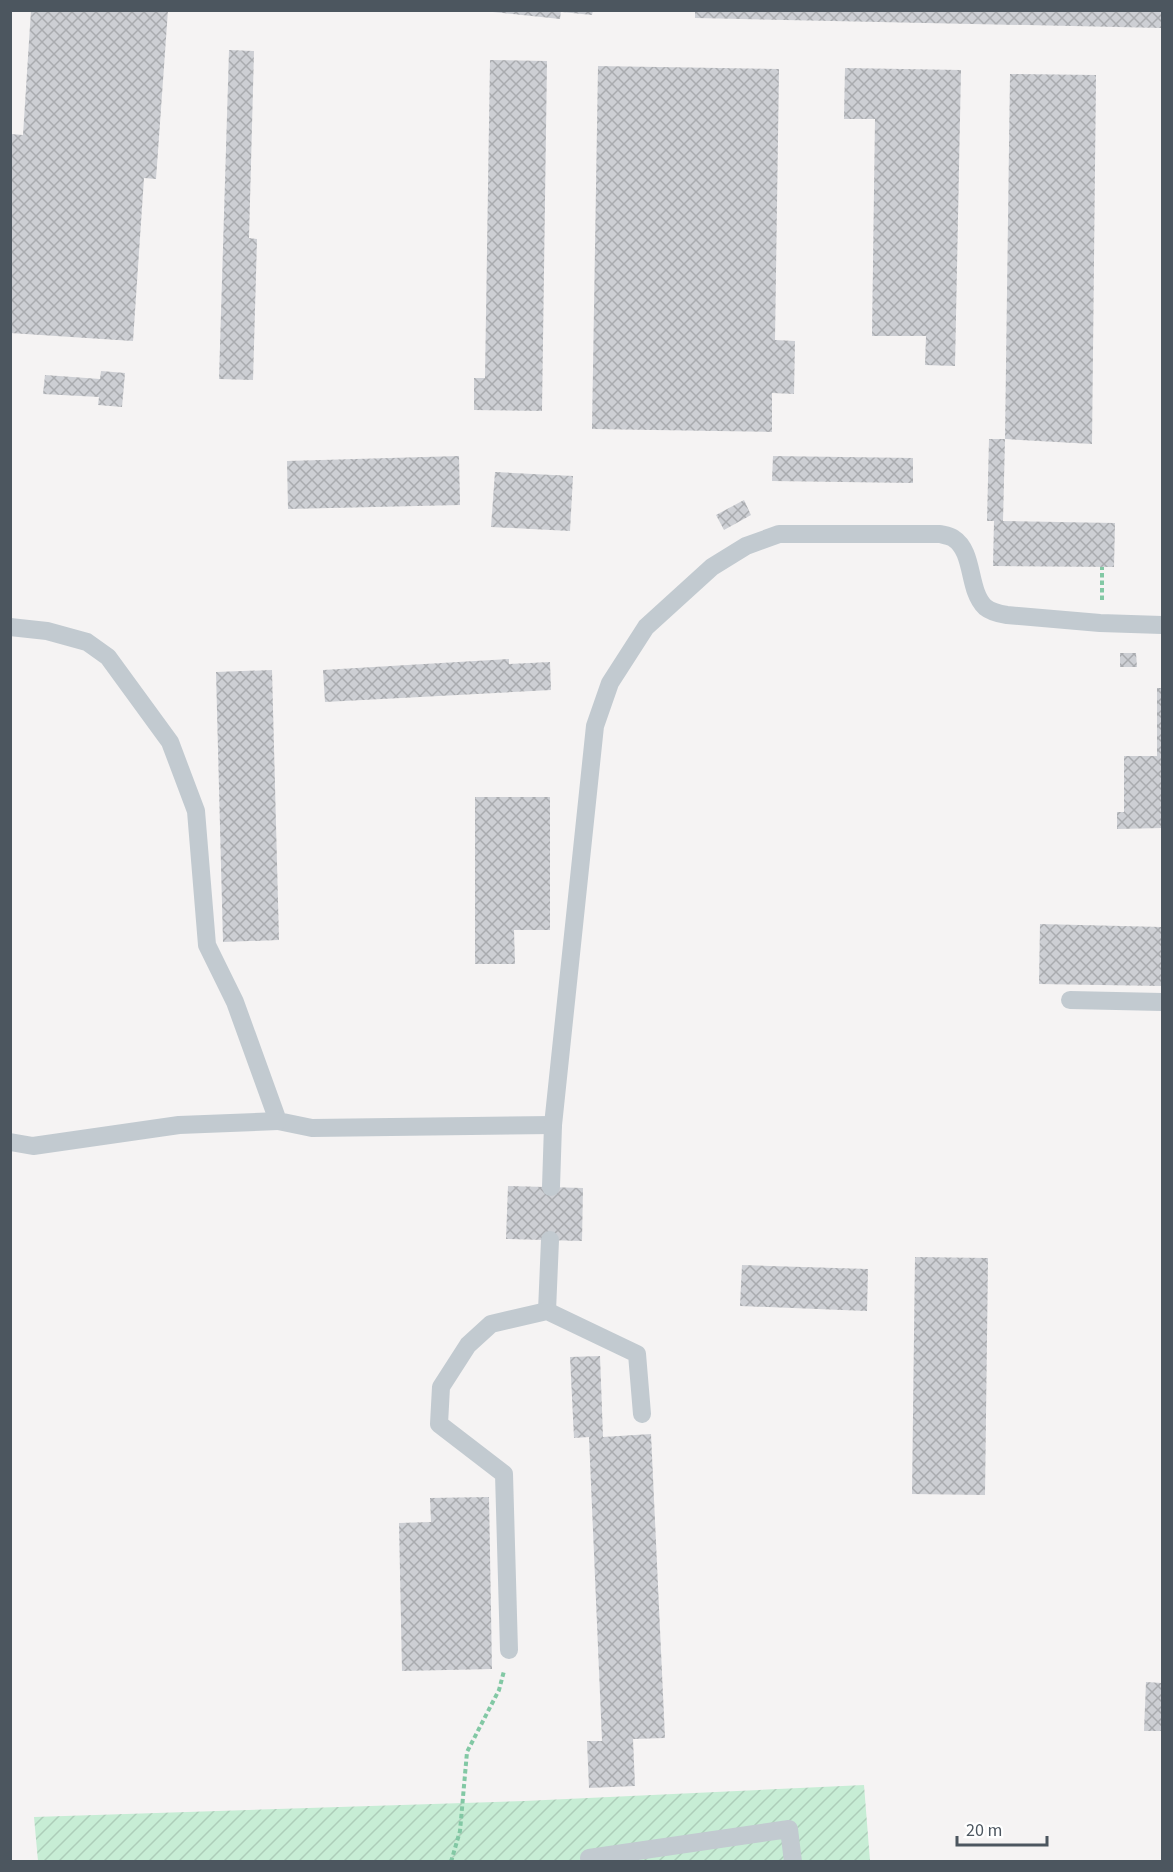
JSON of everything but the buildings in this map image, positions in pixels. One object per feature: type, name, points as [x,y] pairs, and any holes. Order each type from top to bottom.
[{"type":"lane","points":[[551,1187],[553,1125],[595,726],[610,683],[646,627],[712,567],[746,546],[779,534],[940,534],[953,538],[962,548],[977,593],[985,607],[993,612],[1100,623],[1162,625]]},
{"type":"lane","points":[[10,627],[47,632],[87,642],[108,657],[170,742],[196,811],[207,945],[235,1002],[278,1121]]},
{"type":"lane","points":[[1070,1000],[1162,1002]]},
{"type":"lane","points":[[10,1142],[33,1146],[179,1125],[278,1121],[312,1128],[553,1125]]},
{"type":"lane","points":[[547,1311],[550,1240]]},
{"type":"lane","points":[[509,1650],[504,1474],[440,1424],[441,1387],[468,1345],[491,1324],[547,1311],[637,1354],[642,1414]]},
{"type":"lane","points":[[589,1858],[789,1829],[793,1862]]},
{"type":"path","points":[[1100,623],[1102,567]]},
{"type":"path","points":[[451,1862],[460,1831],[467,1752],[499,1690],[509,1650]]},
{"type":"green space","points":[[864,1785],[870,1861],[38,1861],[34,1817],[524,1801]]}]
